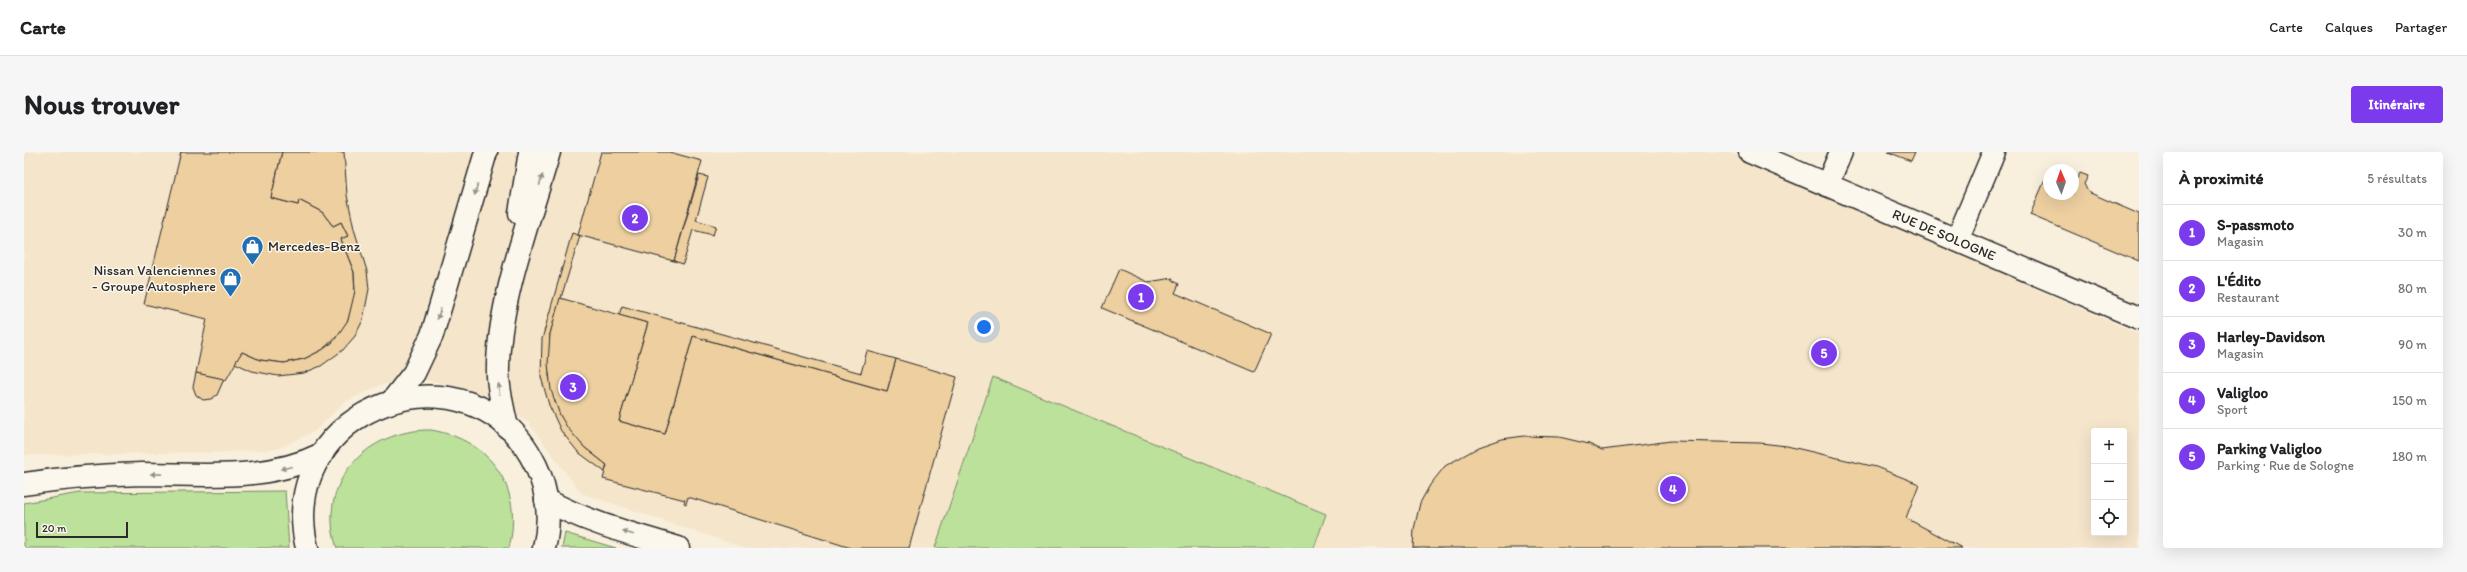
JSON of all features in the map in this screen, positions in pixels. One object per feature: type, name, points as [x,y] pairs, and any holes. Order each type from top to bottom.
[{"type":"main road","points":[[393,400],[414,373],[432,335],[453,271],[486,152]]},
{"type":"main road","points":[[507,427],[498,376],[498,355],[530,152]]},
{"type":"main road","points":[[504,311],[549,152]]},
{"type":"main road","name":"RUE DE SOLOGNE","points":[[1750,152],[2139,318]]},
{"type":"main road","points":[[1827,185],[1841,152]]},
{"type":"main road","points":[[1958,240],[1994,152]]},
{"type":"main road","points":[[307,548],[304,530],[305,496],[312,474],[322,454],[335,435],[352,420],[372,408],[393,400],[426,396],[459,400],[489,414],[507,427],[521,442],[533,460],[542,479],[548,523],[544,548]]},
{"type":"main road","points":[[24,484],[104,475],[247,474],[286,468],[322,454]]},
{"type":"main road","points":[[546,500],[566,511],[599,524],[678,548]]},
{"type":"shaded area","points":[[24,152],[1728,152],[2139,334],[2139,548],[1314,548],[1326,514],[993,377],[935,548],[745,548],[581,493],[529,423],[490,398],[452,385],[419,379],[380,385],[344,402],[315,431],[277,449],[227,452],[24,455]]},
{"type":"green space","points":[[993,377],[1326,514],[1314,548],[935,548]]},
{"type":"green space","points":[[431,430],[452,435],[471,444],[486,456],[498,470],[507,487],[512,506],[512,526],[509,548],[337,548],[332,524],[333,502],[340,482],[352,464],[367,450],[386,439],[408,432]]},
{"type":"green space","points":[[285,491],[289,548],[24,548],[24,503],[80,493]]},
{"type":"green space","points":[[565,533],[616,548],[562,548]]},
{"type":"building","name":"Mercedes-Benz","points":[[181,152],[282,152],[271,198],[298,205],[299,200],[322,212],[333,226],[341,222],[348,236],[341,239],[354,272],[355,298],[348,320],[341,332],[322,350],[304,359],[284,363],[260,360],[242,352],[226,380],[196,373],[207,319],[144,304]]},
{"type":"building","points":[[282,152],[344,152],[347,195],[354,229],[367,271],[369,289],[363,320],[355,336],[343,350],[321,366],[304,373],[278,376],[252,371],[235,363],[242,352],[260,360],[284,363],[304,359],[322,350],[333,342],[348,320],[355,291],[354,272],[341,239],[348,236],[341,222],[333,226],[322,212],[299,200],[298,205],[271,198]]},
{"type":"building","points":[[601,152],[669,152],[702,161],[674,261],[578,235]]},
{"type":"building","points":[[1888,152],[1915,152],[1911,161]]},
{"type":"building","points":[[2080,173],[2088,176],[2084,184],[2088,192],[2139,214],[2139,261],[2030,215],[2043,184],[2043,200],[2079,200]]},
{"type":"building","points":[[699,175],[708,177],[696,220],[716,226],[713,235],[693,230],[683,264],[674,261]]},
{"type":"building","points":[[572,233],[580,236],[550,334],[549,376],[560,415],[584,447],[607,465],[605,472],[578,452],[561,431],[549,405],[541,377],[542,339]]},
{"type":"building","points":[[1119,269],[1148,282],[1173,278],[1172,280],[1179,284],[1175,293],[1271,334],[1254,372],[1102,308]]},
{"type":"building","points":[[560,298],[648,323],[619,421],[665,434],[693,336],[887,391],[896,359],[957,377],[909,548],[851,548],[688,497],[686,504],[684,503],[685,500],[603,479],[607,465],[584,447],[567,427],[560,415],[551,390],[548,364],[550,334]]},
{"type":"building","points":[[622,306],[861,373],[867,351],[896,359],[887,391],[693,336],[665,434],[619,421],[648,323],[619,315]]},
{"type":"building","points":[[196,373],[224,379],[217,395],[211,399],[203,400],[196,395],[193,387]]},
{"type":"building","points":[[1524,436],[1559,437],[1589,444],[1602,450],[1671,441],[1760,443],[1787,446],[1876,467],[1919,484],[1906,518],[1962,548],[1413,548],[1414,529],[1420,503],[1430,485],[1445,466],[1479,447],[1502,439]]},
{"type":"place","name":"L'Édito","points":[[635,218]]},
{"type":"place","name":"Mercedes-Benz","points":[[252,266]]},
{"type":"place","name":"S-passmoto","points":[[1141,297]]},
{"type":"place","name":"Nissan Valenciennes - Groupe Autosphere","points":[[231,298]]},
{"type":"place","name":"Parking Valigloo","points":[[1824,353]]},
{"type":"place","name":"Harley-Davidson","points":[[573,387]]},
{"type":"place","name":"Valigloo","points":[[1673,489]]}]
